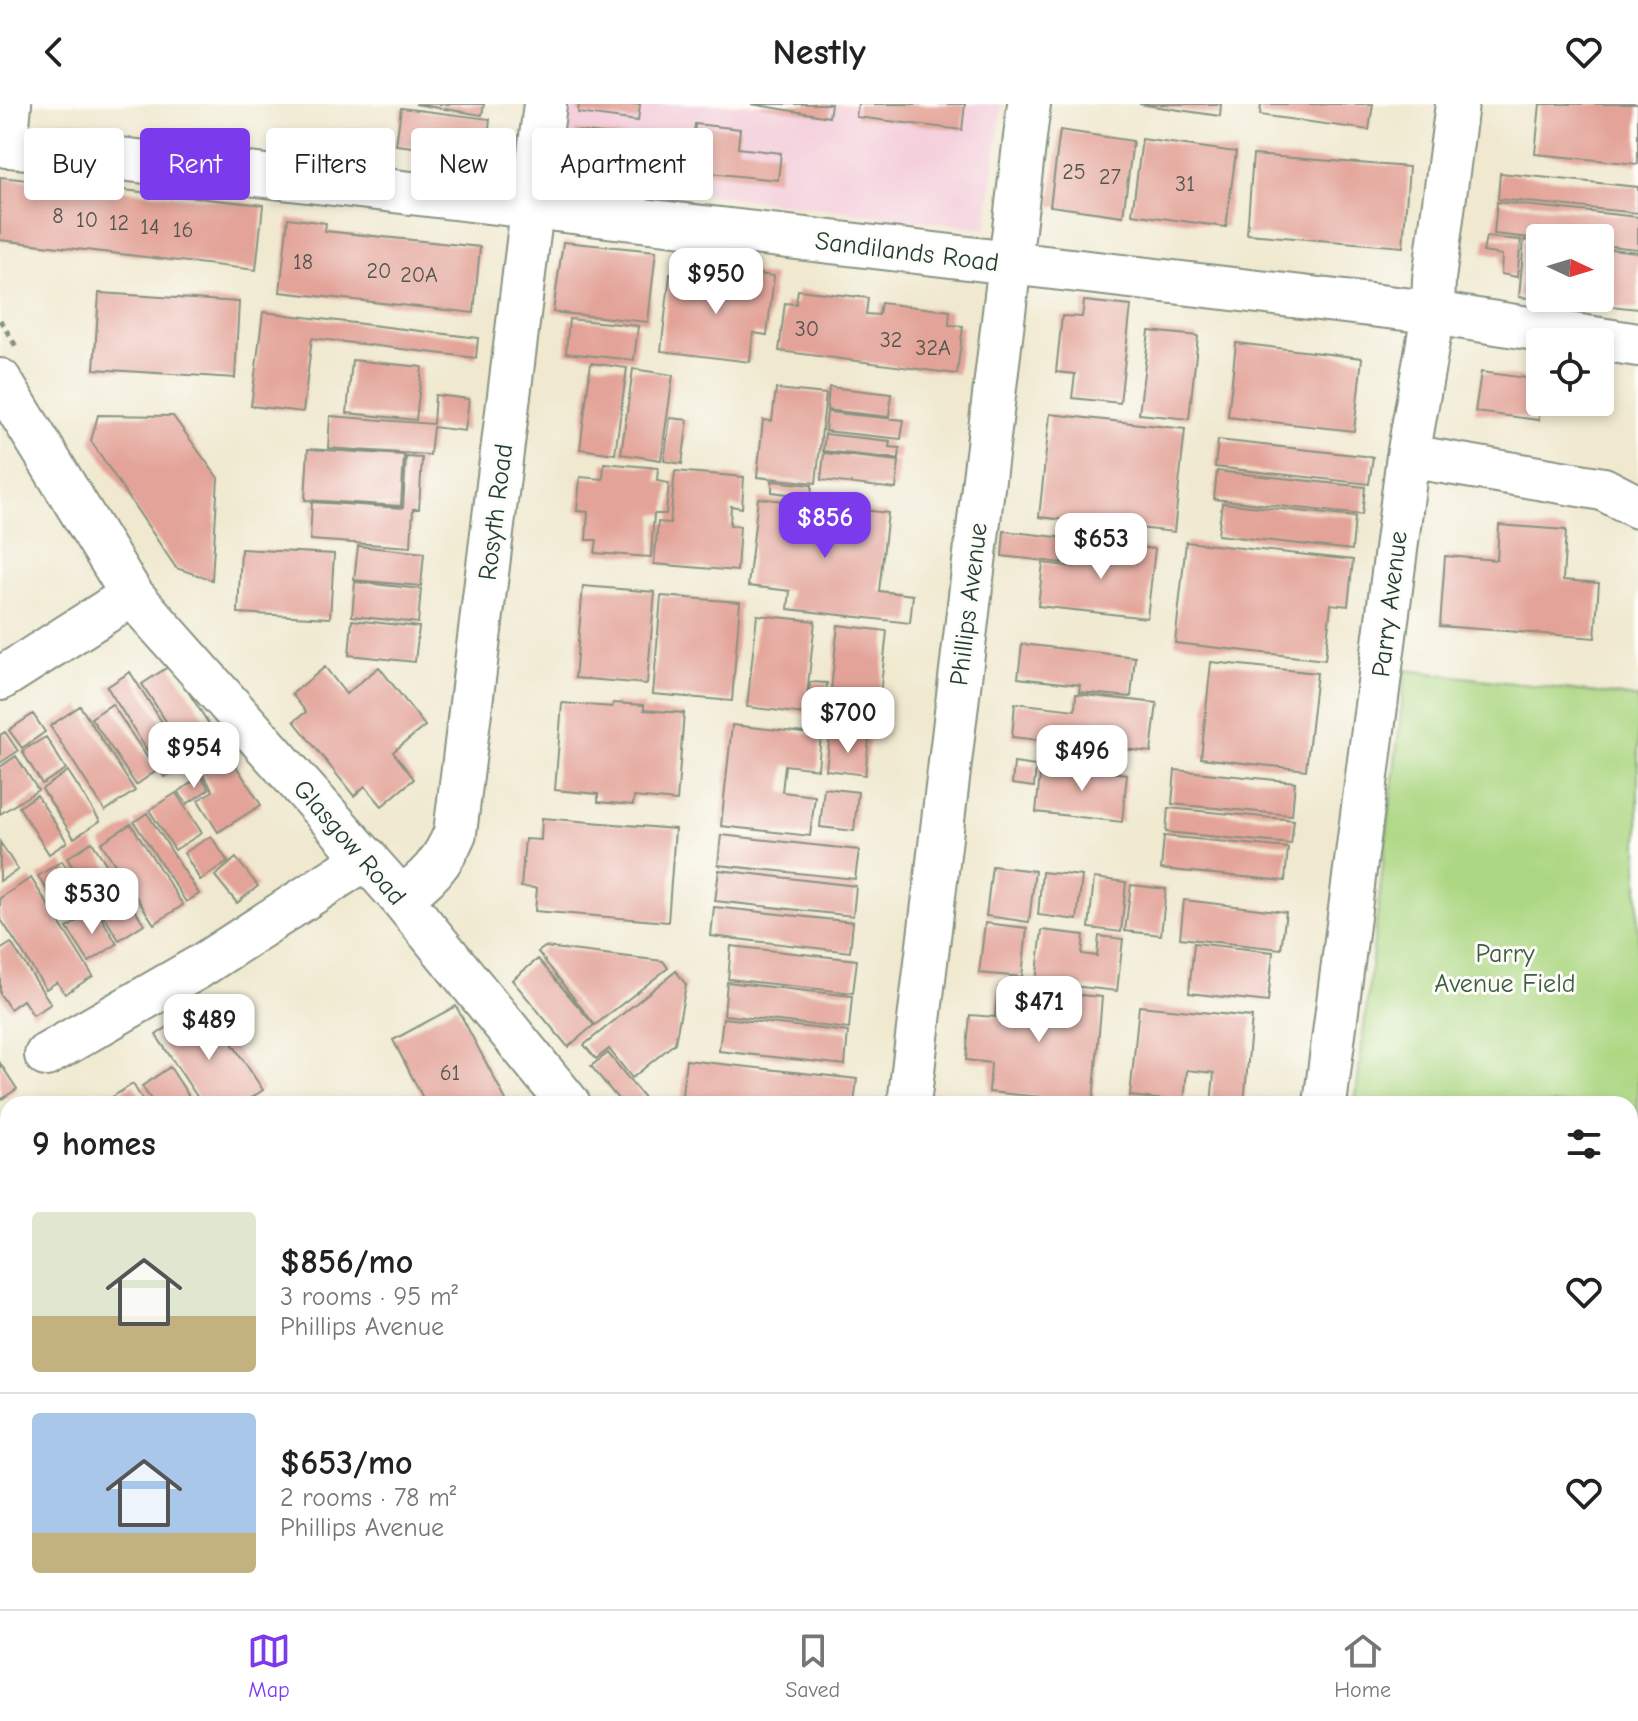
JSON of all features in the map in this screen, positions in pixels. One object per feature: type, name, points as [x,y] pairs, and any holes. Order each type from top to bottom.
[{"type":"street","points":[[3,145],[10,104]]},
{"type":"street","name":"Rosyth Road","points":[[400,897],[430,874],[446,856],[455,833],[545,104]]},
{"type":"street","name":"Phillips Avenue","points":[[910,1096],[1029,104]]},
{"type":"street","name":"Parry Avenue","points":[[1326,1096],[1408,456],[1433,314],[1434,279],[1457,104]]},
{"type":"street","name":"Sandilands Road","points":[[3,145],[1433,314],[1638,345]]},
{"type":"street","name":"Glasgow Road","points":[[0,380],[132,595],[367,858],[562,1096]]},
{"type":"street","points":[[1408,456],[1603,489],[1638,507]]},
{"type":"street","points":[[0,679],[132,595]]},
{"type":"street","points":[[46,1055],[199,967],[367,858]]},
{"type":"shaded area","points":[[569,104],[1002,104],[986,229],[713,195],[713,128],[566,128]]},
{"type":"green space","name":"Parry Avenue Field","points":[[1406,670],[1638,698],[1638,1096],[1356,1096]]},
{"type":"building","points":[[415,104],[484,104],[482,115]]},
{"type":"building","points":[[579,104],[640,104],[638,121],[578,113]]},
{"type":"building","points":[[751,104],[831,104],[829,117]]},
{"type":"building","points":[[858,104],[965,104],[962,130],[856,117]]},
{"type":"building","points":[[1139,104],[1221,104],[1220,116]]},
{"type":"building","points":[[1261,104],[1373,104],[1369,130],[1260,115]]},
{"type":"building","points":[[1540,104],[1638,104],[1638,164],[1535,154]]},
{"type":"building","points":[[401,108],[490,119],[489,128],[411,128],[411,147],[396,145]]},
{"type":"building","points":[[695,124],[740,129],[738,148],[781,153],[778,180],[713,173],[713,128],[695,128]]},
{"type":"building","points":[[1060,130],[1133,141],[1123,216],[1050,206]]},
{"type":"building","points":[[1142,139],[1236,152],[1226,227],[1132,214]]},
{"type":"building","points":[[1253,155],[1409,167],[1403,247],[1247,234]]},
{"type":"building","points":[[1500,173],[1638,187],[1638,213],[1498,199]]},
{"type":"building","points":[[0,177],[24,180],[24,200],[124,200],[124,190],[140,192],[140,200],[216,200],[263,205],[256,270],[0,240]]},
{"type":"building","points":[[1497,202],[1638,217],[1638,249],[1614,246],[1614,224],[1526,224],[1526,237],[1494,234]]},
{"type":"building","points":[[288,218],[326,223],[325,231],[480,247],[474,313],[280,292]]},
{"type":"building","points":[[1486,237],[1521,240],[1517,277],[1501,274],[1502,255],[1483,252]]},
{"type":"building","points":[[1524,240],[1526,298],[1519,297]]},
{"type":"building","points":[[563,242],[656,251],[648,322],[553,312]]},
{"type":"building","points":[[1614,249],[1638,252],[1638,309],[1614,306]]},
{"type":"building","points":[[734,271],[774,276],[767,335],[753,333],[750,362],[661,351],[670,274],[719,279],[716,297],[731,299]]},
{"type":"building","points":[[798,290],[868,298],[866,314],[879,315],[881,303],[950,311],[949,325],[963,326],[957,374],[779,351],[785,303],[796,304]]},
{"type":"building","points":[[99,293],[239,302],[235,378],[94,369]]},
{"type":"building","points":[[1084,301],[1131,306],[1120,403],[1072,398],[1075,374],[1056,372],[1062,316],[1082,317]]},
{"type":"building","points":[[263,312],[478,338],[476,358],[312,338],[303,412],[251,406]]},
{"type":"building","points":[[569,319],[638,326],[634,360],[566,353]]},
{"type":"building","points":[[1149,331],[1198,336],[1189,419],[1139,414]]},
{"type":"building","points":[[1236,343],[1362,358],[1354,431],[1228,417]]},
{"type":"building","points":[[352,360],[422,367],[416,420],[347,413]]},
{"type":"building","points":[[591,363],[627,368],[615,454],[580,449]]},
{"type":"building","points":[[633,369],[673,375],[661,460],[621,454]]},
{"type":"building","points":[[1481,372],[1526,378],[1526,416],[1539,416],[1539,420],[1475,412]]},
{"type":"building","points":[[829,387],[891,394],[889,417],[827,410]]},
{"type":"building","points":[[776,389],[826,394],[816,483],[757,477],[763,420],[772,421]]},
{"type":"building","points":[[435,395],[469,399],[465,431],[433,427],[430,455],[328,448],[330,416],[433,424]]},
{"type":"building","points":[[827,412],[904,420],[901,439],[825,431]]},
{"type":"building","points":[[1050,414],[1185,429],[1174,532],[1039,517]]},
{"type":"building","points":[[98,415],[173,416],[218,478],[212,580],[176,568],[91,441]]},
{"type":"building","points":[[670,418],[688,420],[682,464],[664,461]]},
{"type":"building","points":[[825,434],[890,441],[889,447],[900,448],[899,459],[823,451]]},
{"type":"building","points":[[1218,440],[1373,457],[1369,484],[1215,467]]},
{"type":"building","points":[[308,449],[404,455],[401,506],[305,500]]},
{"type":"building","points":[[824,453],[899,461],[896,489],[821,480]]},
{"type":"building","points":[[406,457],[422,458],[419,509],[413,509],[411,547],[310,540],[312,502],[403,508]]},
{"type":"building","points":[[604,463],[658,468],[657,481],[669,483],[666,514],[654,514],[651,557],[595,553],[597,540],[586,540],[588,512],[577,511],[580,477],[603,479]]},
{"type":"building","points":[[675,471],[744,477],[742,508],[731,506],[730,525],[740,526],[737,571],[654,564],[658,522],[670,523]]},
{"type":"building","points":[[1217,471],[1365,487],[1362,515],[1214,499]]},
{"type":"building","points":[[772,481],[812,485],[811,497],[772,492]]},
{"type":"building","points":[[758,498],[888,513],[879,591],[913,595],[910,623],[788,609],[790,591],[748,586]]},
{"type":"building","points":[[1222,503],[1355,517],[1352,550],[1218,535]]},
{"type":"building","points":[[1499,525],[1566,530],[1563,580],[1599,583],[1595,638],[1440,626],[1445,556],[1497,560]]},
{"type":"building","points":[[1004,531],[1065,538],[1062,563],[1002,556]]},
{"type":"building","points":[[1078,541],[1155,549],[1147,618],[1038,606],[1043,563],[1075,567]]},
{"type":"building","points":[[1186,542],[1353,560],[1348,606],[1331,604],[1325,660],[1175,643]]},
{"type":"building","points":[[358,546],[424,553],[421,586],[354,580]]},
{"type":"building","points":[[241,549],[334,554],[330,618],[238,613]]},
{"type":"building","points":[[355,582],[421,589],[418,623],[352,616]]},
{"type":"building","points":[[583,586],[655,592],[647,684],[575,678]]},
{"type":"building","points":[[661,596],[740,602],[732,701],[653,694]]},
{"type":"building","points":[[757,615],[815,621],[805,714],[747,707]]},
{"type":"building","points":[[352,620],[419,627],[415,662],[349,655]]},
{"type":"building","points":[[838,625],[887,631],[877,722],[828,717]]},
{"type":"building","points":[[1022,644],[1135,657],[1131,697],[1079,692],[1080,685],[1018,678]]},
{"type":"building","points":[[1211,662],[1317,673],[1306,770],[1201,758]]},
{"type":"building","points":[[171,665],[216,735],[187,754],[142,684]]},
{"type":"building","points":[[325,667],[346,694],[379,667],[425,726],[393,752],[414,779],[382,806],[365,786],[354,796],[294,721],[306,712],[292,694]]},
{"type":"building","points":[[130,672],[188,763],[164,777],[107,687]]},
{"type":"building","points":[[810,682],[827,683],[824,712],[807,709]]},
{"type":"building","points":[[1076,694],[1157,703],[1151,752],[1012,737],[1015,703],[1075,710]]},
{"type":"building","points":[[562,703],[612,707],[613,703],[644,705],[644,710],[684,713],[677,801],[634,797],[633,805],[598,802],[598,794],[555,790]]},
{"type":"building","points":[[112,704],[156,771],[136,785],[91,718]]},
{"type":"building","points":[[80,706],[135,791],[105,811],[50,726]]},
{"type":"building","points":[[33,714],[45,732],[22,748],[9,730]]},
{"type":"building","points":[[732,725],[821,735],[818,769],[785,765],[782,792],[815,796],[810,836],[721,826]]},
{"type":"building","points":[[5,732],[18,751],[0,763],[0,735]]},
{"type":"building","points":[[830,735],[869,739],[865,775],[826,770]]},
{"type":"building","points":[[46,737],[66,769],[42,784],[22,751]]},
{"type":"building","points":[[229,755],[261,805],[218,832],[198,800],[213,791],[202,773]]},
{"type":"building","points":[[16,756],[38,790],[0,814],[0,767]]},
{"type":"building","points":[[1014,763],[1036,766],[1034,787],[1012,784]]},
{"type":"building","points":[[1041,765],[1127,774],[1122,822],[1036,812]]},
{"type":"building","points":[[1175,770],[1295,782],[1292,815],[1172,804]]},
{"type":"building","points":[[68,771],[100,821],[74,838],[42,789]]},
{"type":"building","points":[[201,776],[209,789],[187,804],[178,792]]},
{"type":"building","points":[[824,788],[858,792],[854,831],[820,827]]},
{"type":"building","points":[[176,793],[202,833],[175,850],[149,810]]},
{"type":"building","points":[[37,795],[67,842],[49,854],[19,807]]},
{"type":"building","points":[[1168,808],[1294,820],[1291,844],[1166,832]]},
{"type":"building","points":[[147,813],[199,894],[186,902],[134,822]]},
{"type":"building","points":[[542,818],[675,829],[668,922],[535,911],[537,888],[521,887],[525,839],[541,840]]},
{"type":"building","points":[[131,824],[183,905],[154,924],[101,843]]},
{"type":"building","points":[[721,835],[859,850],[855,879],[718,865]]},
{"type":"building","points":[[211,836],[228,862],[200,880],[184,853]]},
{"type":"building","points":[[1164,836],[1288,848],[1285,881],[1161,869]]},
{"type":"building","points":[[0,842],[18,870],[0,881]]},
{"type":"building","points":[[92,842],[124,892],[98,908],[67,858]]},
{"type":"building","points":[[236,858],[258,886],[237,903],[215,876]]},
{"type":"building","points":[[62,861],[92,907],[68,922],[38,876]]},
{"type":"building","points":[[992,866],[1035,871],[1029,922],[986,916]]},
{"type":"building","points":[[719,870],[856,886],[853,916],[715,901]]},
{"type":"building","points":[[1042,872],[1082,876],[1077,920],[1038,915]]},
{"type":"building","points":[[31,878],[93,976],[65,994],[57,982],[46,989],[0,918],[0,898]]},
{"type":"building","points":[[1094,878],[1126,882],[1121,932],[1089,928]]},
{"type":"building","points":[[1131,885],[1166,889],[1161,935],[1125,931]]},
{"type":"building","points":[[126,896],[144,924],[119,940],[101,912]]},
{"type":"building","points":[[1184,900],[1286,912],[1281,949],[1180,938]]},
{"type":"building","points":[[714,907],[853,922],[850,952],[711,936]]},
{"type":"building","points":[[96,909],[117,944],[89,962],[67,928]]},
{"type":"building","points":[[985,923],[1027,928],[1022,977],[979,973]]},
{"type":"building","points":[[1042,930],[1084,935],[1082,954],[1097,956],[1099,936],[1123,939],[1117,991],[1036,982]]},
{"type":"building","points":[[11,943],[51,1004],[33,1015],[23,1000],[10,1009],[0,994],[0,950]]},
{"type":"building","points":[[1194,943],[1273,952],[1268,1002],[1189,993]]},
{"type":"building","points":[[731,946],[857,960],[853,993],[728,979]]},
{"type":"building","points":[[545,947],[663,961],[668,968],[595,1025],[538,952]]},
{"type":"building","points":[[538,959],[594,1025],[568,1047],[512,980]]},
{"type":"building","points":[[676,971],[686,985],[675,1043],[632,1078],[609,1049],[596,1059],[584,1045]]},
{"type":"building","points":[[727,982],[852,996],[849,1029],[724,1015]]},
{"type":"building","points":[[998,988],[1102,997],[1094,1096],[1031,1096],[989,1092],[991,1063],[966,1060],[970,1015],[995,1017]]},
{"type":"building","points":[[456,1006],[504,1096],[422,1096],[393,1040]]},
{"type":"building","points":[[1139,1006],[1252,1017],[1245,1096],[1212,1096],[1214,1073],[1187,1070],[1185,1096],[1130,1096]]},
{"type":"building","points":[[188,1013],[199,1030],[216,1019],[263,1090],[254,1096],[197,1096],[156,1035]]},
{"type":"building","points":[[723,1018],[848,1032],[845,1065],[719,1051]]},
{"type":"building","points":[[608,1053],[643,1096],[615,1096],[591,1066]]},
{"type":"building","points":[[686,1060],[857,1079],[855,1096],[682,1096]]},
{"type":"building","points":[[0,1063],[17,1089],[0,1096]]},
{"type":"building","points":[[170,1067],[189,1096],[149,1096],[142,1086]]},
{"type":"building","points":[[133,1084],[140,1096],[114,1096]]}]
